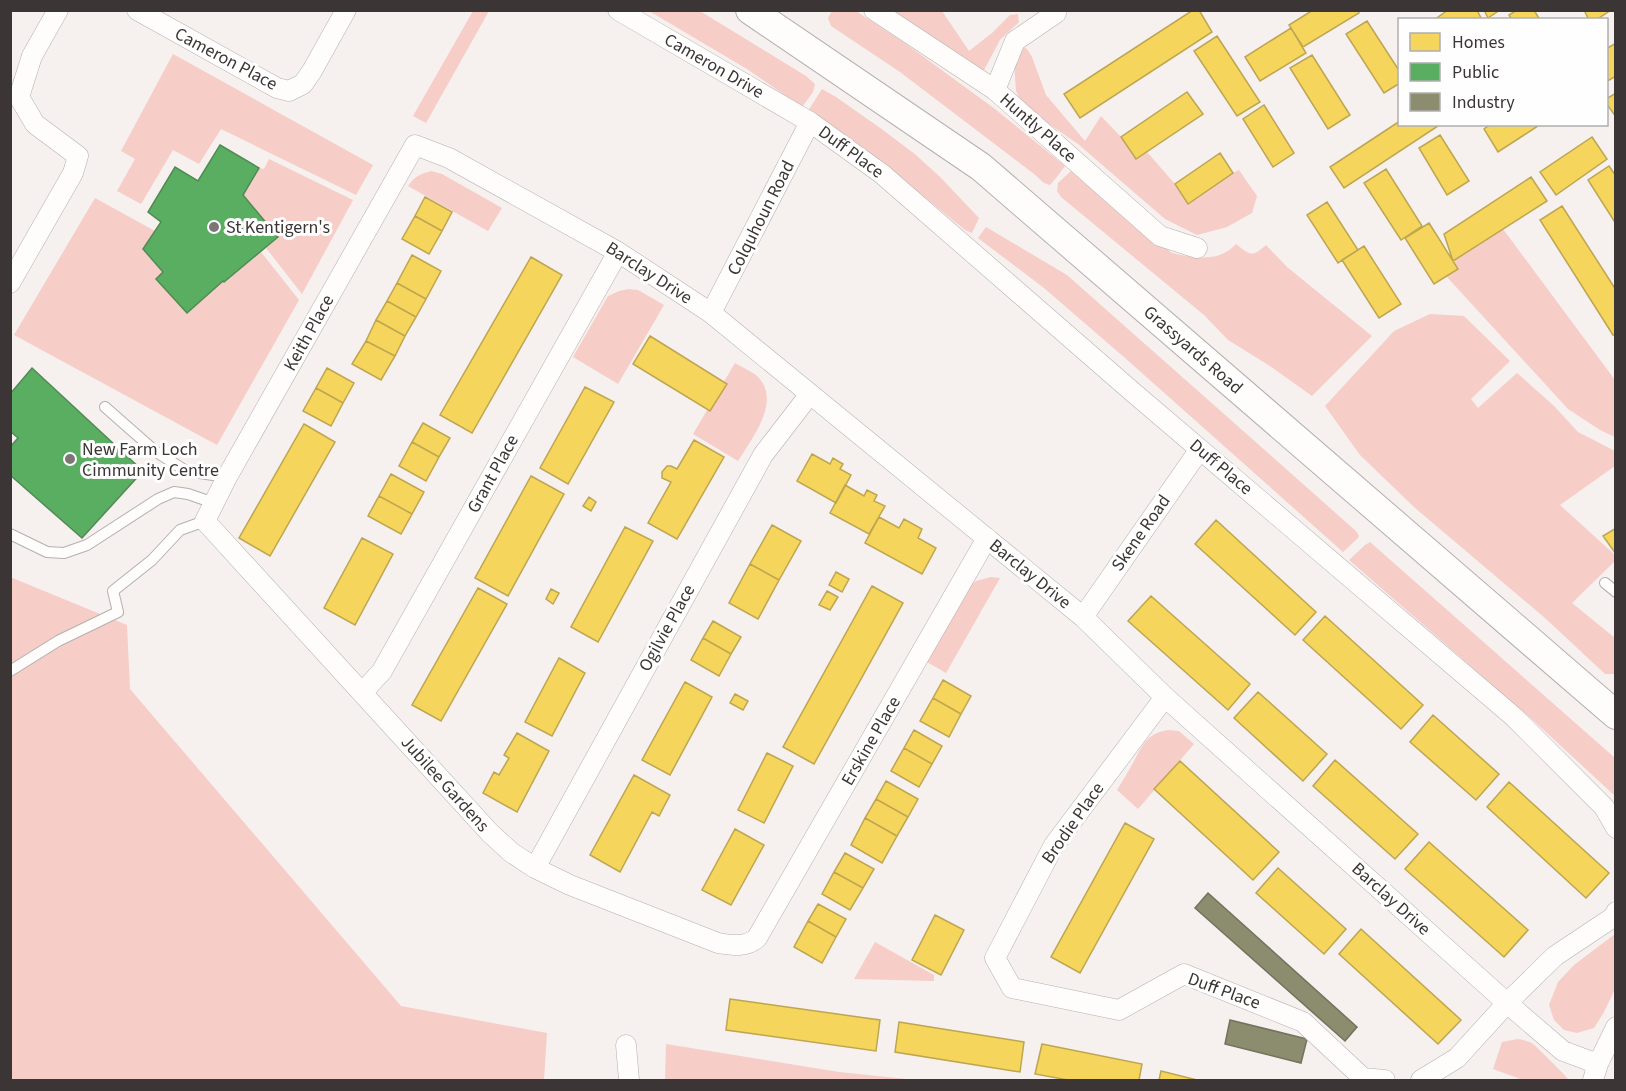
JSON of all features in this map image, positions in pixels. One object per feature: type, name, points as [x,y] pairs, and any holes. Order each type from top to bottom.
[{"type":"main road","name":"Grassyards Road","points":[[750,10],[981,167],[1616,715]]},
{"type":"street","points":[[10,283],[73,173],[78,156],[35,124],[20,97],[32,56],[58,10]]},
{"type":"street","name":"Cameron Place","points":[[138,10],[277,88],[289,91],[303,84],[346,10]]},
{"type":"street","name":"Cameron Drive","points":[[618,10],[810,122]]},
{"type":"street","name":"Huntly Place","points":[[874,10],[995,90],[1160,236],[1197,248]]},
{"type":"street","points":[[995,90],[1015,41],[1056,13],[1054,10]]},
{"type":"street","name":"Colquhoun Road","points":[[711,313],[810,122]]},
{"type":"street","name":"Duff Place","points":[[810,122],[882,174],[1514,717],[1604,807],[1616,828]]},
{"type":"street","name":"Barclay Drive","points":[[415,145],[449,158],[618,252],[711,313],[1083,617],[1165,697],[1507,1003],[1563,1051],[1596,1072]]},
{"type":"street","name":"Keith Place","points":[[205,521],[227,477],[415,145]]},
{"type":"street","name":"Grant Place","points":[[362,693],[382,671],[618,252]]},
{"type":"street","name":"Ogilvie Place","points":[[535,868],[763,455],[810,394]]},
{"type":"street","name":"Skene Road","points":[[1083,617],[1200,449]]},
{"type":"street","name":"Jubilee Gardens","points":[[205,521],[489,833],[512,853],[535,868],[570,885],[718,943],[742,945],[752,942]]},
{"type":"street","name":"Erskine Place","points":[[752,942],[762,929],[987,538]]},
{"type":"street","name":"Brodie Place","points":[[1012,988],[995,958],[1054,845],[1165,697]]},
{"type":"street","points":[[1421,1080],[1457,1058],[1507,1003],[1555,956],[1615,916],[1616,912]]},
{"type":"street","name":"Duff Place","points":[[1012,988],[1119,1010],[1184,974],[1303,1022],[1363,1078],[1385,1080]]},
{"type":"street","points":[[1596,1072],[1616,1027]]},
{"type":"street","points":[[626,1044],[630,1080]]},
{"type":"lane","points":[[105,407],[155,452],[186,471],[227,477]]},
{"type":"lane","points":[[10,534],[47,552],[63,554],[87,545],[158,499],[174,492],[214,503]]},
{"type":"lane","points":[[10,671],[58,641],[118,612],[113,591],[152,560],[180,530],[205,521]]},
{"type":"lane","points":[[1605,583],[1616,592]]},
{"type":"shaded area","points":[[473,11],[489,11],[426,123],[413,116]]},
{"type":"shaded area","points":[[649,11],[700,11],[806,76],[815,84],[813,92],[802,107],[747,69]]},
{"type":"shaded area","points":[[832,11],[856,11],[906,44],[995,109],[1065,166],[1050,185],[1044,183],[900,72],[831,26],[828,18]]},
{"type":"shaded area","points":[[894,11],[942,11],[969,51],[1010,15],[1018,14],[1019,22],[1000,40],[984,70],[980,72]]},
{"type":"shaded area","points":[[1019,45],[1027,49],[1032,57],[1046,95],[1085,141],[1101,116],[1121,137],[1136,158],[1147,152],[1175,184],[1188,204],[1239,170],[1257,196],[1252,213],[1227,227],[1197,235],[1165,219],[1078,144],[1023,106],[1016,91],[1015,77],[1014,52]]},
{"type":"shaded area","points":[[173,54],[373,165],[356,195],[221,129],[199,164],[173,150],[141,204],[117,191],[135,159],[121,151]]},
{"type":"shaded area","points":[[822,89],[883,130],[940,177],[979,218],[972,233],[808,111]]},
{"type":"shaded area","points":[[269,159],[353,200],[302,294],[266,248],[278,237],[243,195],[259,168],[264,169]]},
{"type":"shaded area","points":[[1072,170],[1172,253],[1206,258],[1222,254],[1236,244],[1251,253],[1257,252],[1266,245],[1287,267],[1372,336],[1312,396],[1228,340],[1204,315],[1061,197],[1057,191],[1058,183]]},
{"type":"shaded area","points":[[431,171],[442,174],[502,208],[488,231],[408,186],[418,176]]},
{"type":"shaded area","points":[[95,198],[155,231],[143,250],[163,272],[156,279],[187,313],[261,252],[299,300],[217,445],[14,335]]},
{"type":"shaded area","points":[[986,227],[1067,275],[1356,531],[1358,538],[1343,552],[1044,288],[978,238]]},
{"type":"shaded area","points":[[1503,229],[1615,380],[1615,437],[1568,409],[1446,276],[1458,269],[1453,261]]},
{"type":"shaded area","points":[[629,289],[638,290],[664,305],[618,384],[573,357],[608,296]]},
{"type":"shaded area","points":[[1430,314],[1464,316],[1510,361],[1471,399],[1478,408],[1517,373],[1554,406],[1578,432],[1615,451],[1615,466],[1560,505],[1615,555],[1615,561],[1572,603],[1615,638],[1615,674],[1605,674],[1545,618],[1414,507],[1360,455],[1325,406],[1394,331]]},
{"type":"shaded area","points":[[735,363],[759,378],[765,388],[767,398],[762,421],[738,461],[693,434]]},
{"type":"shaded area","points":[[1370,542],[1615,758],[1615,796],[1535,722],[1349,560]]},
{"type":"shaded area","points":[[10,577],[127,625],[130,689],[401,1006],[547,1033],[544,1080],[11,1080]]},
{"type":"shaded area","points":[[991,577],[1000,578],[946,673],[927,662],[971,585],[976,581]]},
{"type":"shaded area","points":[[1161,731],[1179,731],[1194,744],[1138,809],[1117,790],[1147,740]]},
{"type":"shaded area","points":[[1615,934],[1615,989],[1604,1012],[1594,1028],[1577,1033],[1564,1030],[1554,1020],[1549,1005],[1558,982],[1574,965]]},
{"type":"shaded area","points":[[875,942],[934,975],[934,981],[854,979]]},
{"type":"shaded area","points":[[1518,1039],[1533,1044],[1569,1080],[1523,1080],[1493,1069],[1502,1042]]},
{"type":"shaded area","points":[[666,1044],[839,1072],[916,1080],[665,1080]]},
{"type":"building: Homes","points":[[1193,10],[1199,10],[1212,32],[1080,118],[1064,94]]},
{"type":"building: Homes","points":[[1313,10],[1358,10],[1359,13],[1303,47],[1289,25]]},
{"type":"building: Homes","points":[[1448,10],[1477,10],[1481,18],[1437,18]]},
{"type":"building: Homes","points":[[1484,10],[1500,10],[1488,18]]},
{"type":"building: Homes","points":[[1517,10],[1534,10],[1539,18],[1511,18],[1509,15]]},
{"type":"building: Homes","points":[[1584,10],[1611,10],[1599,18],[1588,18]]},
{"type":"building: Homes","points":[[1367,21],[1398,69],[1398,84],[1384,93],[1346,34]]},
{"type":"building: Homes","points":[[1291,28],[1306,53],[1260,81],[1245,57]]},
{"type":"building: Homes","points":[[1217,36],[1260,102],[1237,116],[1194,51]]},
{"type":"building: Homes","points":[[1616,43],[1616,76],[1608,81],[1608,48]]},
{"type":"building: Homes","points":[[1312,55],[1350,115],[1328,129],[1290,68]]},
{"type":"building: Homes","points":[[1187,92],[1203,114],[1136,159],[1121,137]]},
{"type":"building: Homes","points":[[1616,93],[1616,117],[1608,106],[1608,98]]},
{"type":"building: Homes","points":[[1264,105],[1294,153],[1273,167],[1243,119]]},
{"type":"building: Homes","points":[[1398,122],[1398,126],[1438,126],[1344,188],[1330,167]]},
{"type":"building: Homes","points":[[1488,126],[1538,126],[1498,152],[1484,129]]},
{"type":"building: Homes","points":[[1440,135],[1469,181],[1447,195],[1419,148]]},
{"type":"building: Homes","points":[[1592,137],[1607,159],[1556,195],[1540,172]]},
{"type":"building: Homes","points":[[1220,153],[1233,173],[1188,204],[1175,184]]},
{"type":"building: Homes","points":[[1609,166],[1616,176],[1616,224],[1588,180]]},
{"type":"building: Homes","points":[[1386,169],[1422,226],[1401,240],[1364,183]]},
{"type":"building: Homes","points":[[1531,177],[1547,201],[1453,261],[1444,234]]},
{"type":"building: Homes","points":[[425,197],[452,212],[442,231],[415,216]]},
{"type":"building: Homes","points":[[1327,202],[1358,250],[1338,263],[1307,215]]},
{"type":"building: Homes","points":[[1562,206],[1616,290],[1616,334],[1613,335],[1540,220]]},
{"type":"building: Homes","points":[[415,216],[442,231],[429,254],[402,239]]},
{"type":"building: Homes","points":[[1429,223],[1458,269],[1434,284],[1405,238]]},
{"type":"building: Homes","points":[[1364,246],[1401,304],[1379,318],[1342,260]]},
{"type":"building: Homes","points":[[412,255],[441,271],[426,299],[397,283]]},
{"type":"building: Homes","points":[[531,257],[562,275],[472,433],[440,415]]},
{"type":"building: Homes","points":[[397,283],[426,299],[416,317],[387,301]]},
{"type":"building: Homes","points":[[387,301],[416,317],[405,336],[376,320]]},
{"type":"building: Homes","points":[[376,320],[405,336],[395,356],[366,341]]},
{"type":"building: Homes","points":[[650,336],[727,384],[710,411],[633,364]]},
{"type":"building: Homes","points":[[366,341],[395,356],[381,380],[352,364]]},
{"type":"building: Homes","points":[[327,368],[354,383],[343,403],[316,388]]},
{"type":"building: Homes","points":[[585,387],[614,402],[568,484],[540,468]]},
{"type":"building: Homes","points":[[316,388],[343,403],[331,426],[303,411]]},
{"type":"building: Homes","points":[[423,423],[450,438],[439,457],[412,442]]},
{"type":"building: Homes","points":[[304,424],[335,442],[270,556],[239,538]]},
{"type":"building: Homes","points":[[694,440],[724,457],[677,539],[648,523],[671,482],[662,478],[662,472],[667,466],[677,469]]},
{"type":"building: Homes","points":[[412,442],[439,457],[426,481],[399,466]]},
{"type":"building: Homes","points":[[812,454],[830,464],[833,458],[843,464],[840,469],[851,475],[836,503],[797,481]]},
{"type":"building: Homes","points":[[391,474],[424,492],[412,514],[379,496]]},
{"type":"building: Homes","points":[[531,476],[564,494],[508,596],[475,578]]},
{"type":"building: Homes","points":[[845,485],[864,496],[867,490],[877,495],[874,501],[885,506],[869,534],[830,513]]},
{"type":"building: Homes","points":[[379,496],[412,514],[401,534],[368,516]]},
{"type":"building: Homes","points":[[589,497],[596,502],[591,511],[583,506]]},
{"type":"building: Homes","points":[[879,517],[899,528],[904,519],[922,529],[918,538],[936,548],[922,574],[865,543]]},
{"type":"building: Homes","points":[[1216,520],[1316,612],[1295,635],[1195,544]]},
{"type":"building: Homes","points":[[772,525],[801,541],[779,580],[750,564]]},
{"type":"building: Homes","points":[[625,527],[653,541],[598,642],[571,627]]},
{"type":"building: Homes","points":[[1616,528],[1616,554],[1603,536]]},
{"type":"building: Homes","points":[[362,538],[393,554],[355,625],[324,608]]},
{"type":"building: Homes","points":[[750,564],[779,580],[758,619],[729,603]]},
{"type":"building: Homes","points":[[836,572],[849,579],[842,592],[829,585]]},
{"type":"building: Homes","points":[[872,586],[903,603],[814,764],[783,747]]},
{"type":"building: Homes","points":[[478,588],[507,604],[441,721],[412,705]]},
{"type":"building: Homes","points":[[551,589],[559,593],[553,604],[546,599]]},
{"type":"building: Homes","points":[[827,591],[838,597],[830,610],[819,605]]},
{"type":"building: Homes","points":[[1151,596],[1250,684],[1228,710],[1128,621]]},
{"type":"building: Homes","points":[[1325,616],[1423,705],[1401,729],[1303,640]]},
{"type":"building: Homes","points":[[713,621],[741,637],[731,654],[703,638]]},
{"type":"building: Homes","points":[[703,638],[731,654],[719,676],[691,660]]},
{"type":"building: Homes","points":[[559,658],[585,673],[552,736],[525,722]]},
{"type":"building: Homes","points":[[943,680],[971,696],[961,714],[933,698]]},
{"type":"building: Homes","points":[[685,682],[712,697],[670,775],[642,760]]},
{"type":"building: Homes","points":[[1258,692],[1327,754],[1303,781],[1234,718]]},
{"type":"building: Homes","points":[[735,694],[748,701],[743,710],[730,703]]},
{"type":"building: Homes","points":[[933,698],[961,714],[949,737],[920,721]]},
{"type":"building: Homes","points":[[1433,715],[1499,774],[1476,800],[1410,742]]},
{"type":"building: Homes","points":[[914,730],[942,746],[932,764],[904,748]]},
{"type":"building: Homes","points":[[517,733],[549,751],[517,812],[483,793],[494,772],[499,775],[509,758],[504,755]]},
{"type":"building: Homes","points":[[904,748],[932,764],[919,787],[891,771]]},
{"type":"building: Homes","points":[[767,753],[793,766],[764,823],[738,810]]},
{"type":"building: Homes","points":[[1335,760],[1418,834],[1395,859],[1313,786]]},
{"type":"building: Homes","points":[[1180,761],[1279,852],[1253,880],[1154,789]]},
{"type":"building: Homes","points":[[634,775],[670,795],[659,816],[652,812],[620,872],[590,855]]},
{"type":"building: Homes","points":[[886,781],[918,799],[908,817],[876,799]]},
{"type":"building: Homes","points":[[1509,782],[1609,873],[1586,898],[1487,807]]},
{"type":"building: Homes","points":[[876,799],[908,817],[897,836],[865,818]]},
{"type":"building: Homes","points":[[865,818],[897,836],[882,863],[851,845]]},
{"type":"building: Homes","points":[[1125,823],[1154,839],[1080,973],[1051,957]]},
{"type":"building: Homes","points":[[735,829],[764,845],[731,905],[702,890]]},
{"type":"building: Homes","points":[[1429,842],[1528,930],[1504,957],[1405,869]]},
{"type":"building: Homes","points":[[845,853],[874,869],[863,888],[834,872]]},
{"type":"building: Homes","points":[[1278,868],[1346,929],[1324,954],[1256,893]]},
{"type":"building: Homes","points":[[834,872],[863,888],[850,910],[822,894]]},
{"type":"building: Homes","points":[[818,904],[846,919],[836,937],[808,921]]},
{"type":"building: Homes","points":[[935,915],[964,930],[941,975],[912,960]]},
{"type":"building: Homes","points":[[808,921],[836,937],[822,963],[794,947]]},
{"type":"building: Homes","points":[[1361,929],[1461,1020],[1438,1044],[1339,954]]},
{"type":"building: Homes","points":[[730,999],[880,1020],[876,1051],[726,1030]]},
{"type":"building: Homes","points":[[899,1022],[1024,1042],[1020,1072],[895,1052]]},
{"type":"building: Homes","points":[[1042,1044],[1142,1064],[1139,1080],[1068,1080],[1035,1074]]},
{"type":"building: Homes","points":[[1161,1071],[1197,1080],[1159,1080]]},
{"type":"building: Public","name":"St Kentigern's","points":[[220,145],[259,168],[243,195],[278,237],[187,313],[156,279],[163,272],[143,249],[161,222],[148,212],[175,167],[198,181]]},
{"type":"building: Public","name":"New Farm Loch Cimmunity Centre","points":[[32,368],[143,471],[82,538],[10,475],[10,447],[18,438],[10,431],[10,394]]},
{"type":"building: Industry","points":[[1208,893],[1357,1027],[1345,1041],[1195,908]]},
{"type":"building: Industry","points":[[1230,1020],[1307,1039],[1301,1063],[1225,1044]]},
{"type":"place","name":"St Kentigern's","points":[[214,227]]},
{"type":"place","name":"New Farm Loch Cimmunity Centre","points":[[70,459]]}]
